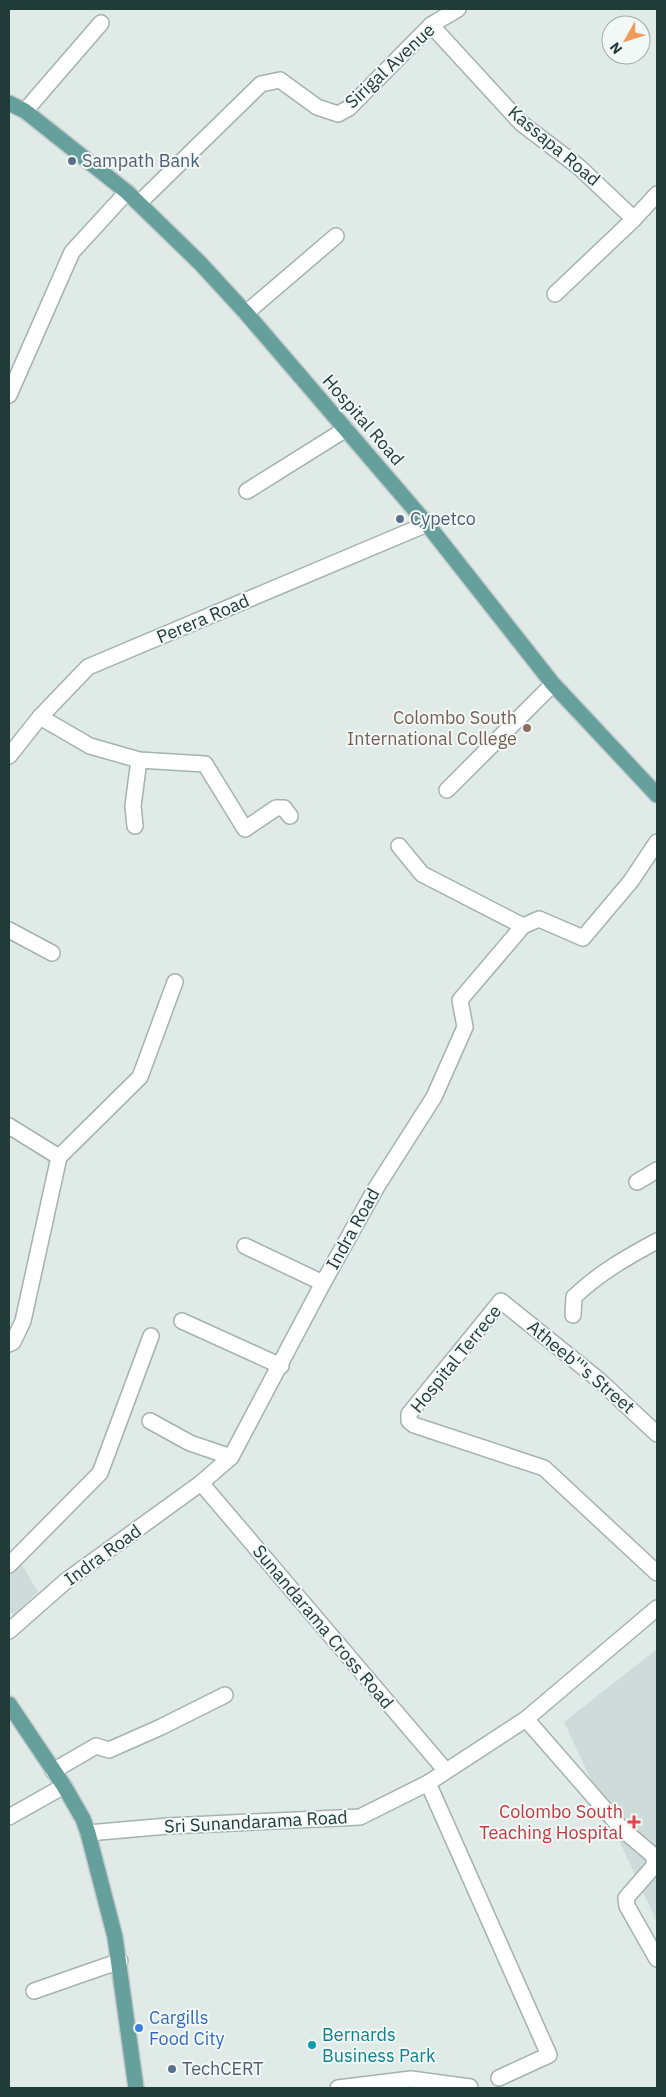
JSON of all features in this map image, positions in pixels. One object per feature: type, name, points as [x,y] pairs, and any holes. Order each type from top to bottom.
[{"type":"main road","name":"Hospital Road","points":[[9,103],[26,111],[126,192],[200,263],[246,313],[427,524],[553,684],[657,795]]},
{"type":"main road","points":[[9,1704],[64,1786],[83,1819],[88,1833],[120,1960],[136,2088]]},
{"type":"street","name":"Sirigal Avenue","points":[[139,203],[260,84],[280,80],[290,85],[316,107],[338,114],[349,108],[431,26],[458,9]]},
{"type":"street","points":[[26,111],[101,24]]},
{"type":"street","name":"Kassapa Road","points":[[431,26],[521,123],[579,167],[634,219]]},
{"type":"street","points":[[9,395],[72,252],[126,192]]},
{"type":"street","points":[[555,294],[634,219],[657,194]]},
{"type":"street","points":[[246,313],[336,236]]},
{"type":"street","points":[[247,491],[346,429]]},
{"type":"street","name":"Perera Road","points":[[9,756],[40,717],[88,668],[427,524]]},
{"type":"street","points":[[447,790],[553,684]]},
{"type":"street","points":[[40,717],[90,746],[139,760],[205,764],[245,829],[276,808],[284,808],[290,816]]},
{"type":"street","points":[[134,826],[133,806],[139,760]]},
{"type":"street","points":[[399,846],[422,874],[524,926],[540,920],[583,938],[631,881],[657,842]]},
{"type":"street","name":"Indra Road","points":[[9,1631],[67,1580],[201,1483],[231,1457],[281,1366],[323,1283],[376,1188],[434,1097],[465,1027],[460,1000],[524,926]]},
{"type":"street","points":[[9,930],[52,953]]},
{"type":"street","points":[[9,1344],[13,1342],[23,1320],[59,1157],[140,1077],[175,982]]},
{"type":"street","points":[[9,1126],[59,1157]]},
{"type":"street","points":[[637,1182],[657,1170]]},
{"type":"street","points":[[573,1315],[574,1297],[592,1280],[621,1260],[657,1241]]},
{"type":"street","points":[[245,1246],[323,1283]]},
{"type":"street","name":"Hospital Terrece","points":[[504,1302],[499,1302],[409,1414],[409,1421],[414,1425],[544,1468],[657,1573]]},
{"type":"street","name":"Atheeb'''s Street","points":[[504,1302],[560,1351],[599,1380],[657,1434]]},
{"type":"street","points":[[182,1322],[281,1366]]},
{"type":"street","points":[[9,1565],[100,1473],[151,1336]]},
{"type":"street","points":[[150,1421],[190,1443],[231,1457]]},
{"type":"street","name":"Sunandarama Cross Road","points":[[201,1483],[446,1771]]},
{"type":"street","name":"Sri Sunandarama Road","points":[[88,1833],[168,1826],[360,1817],[428,1782],[526,1719],[657,1608]]},
{"type":"street","points":[[53,1771],[96,1746],[109,1750],[161,1727],[224,1695]]},
{"type":"street","points":[[526,1719],[622,1829],[654,1856],[654,1866],[626,1898],[627,1906],[657,1958]]},
{"type":"street","points":[[428,1782],[549,2055],[499,2078]]},
{"type":"street","points":[[9,1817],[64,1786]]},
{"type":"street","points":[[34,1991],[120,1960]]},
{"type":"street","points":[[338,2088],[411,2079],[470,2087]]},
{"type":"shaded area","points":[[21,1563],[38,1592],[14,1616],[9,1610],[9,1572]]},
{"type":"shaded area","name":"Colombo South Teaching Hospital","points":[[657,1649],[657,1922],[564,1722]]},
{"type":"place","name":"Sampath Bank","points":[[72,161]]},
{"type":"place","name":"Cypetco","points":[[400,519]]},
{"type":"place","name":"Colombo South International College","points":[[527,728]]},
{"type":"place","name":"Colombo South Teaching Hospital","points":[[634,1822]]},
{"type":"place","name":"Cargills Food City","points":[[139,2028]]},
{"type":"place","name":"Bernards Business Park","points":[[312,2045]]},
{"type":"place","name":"TechCERT","points":[[172,2069]]}]
